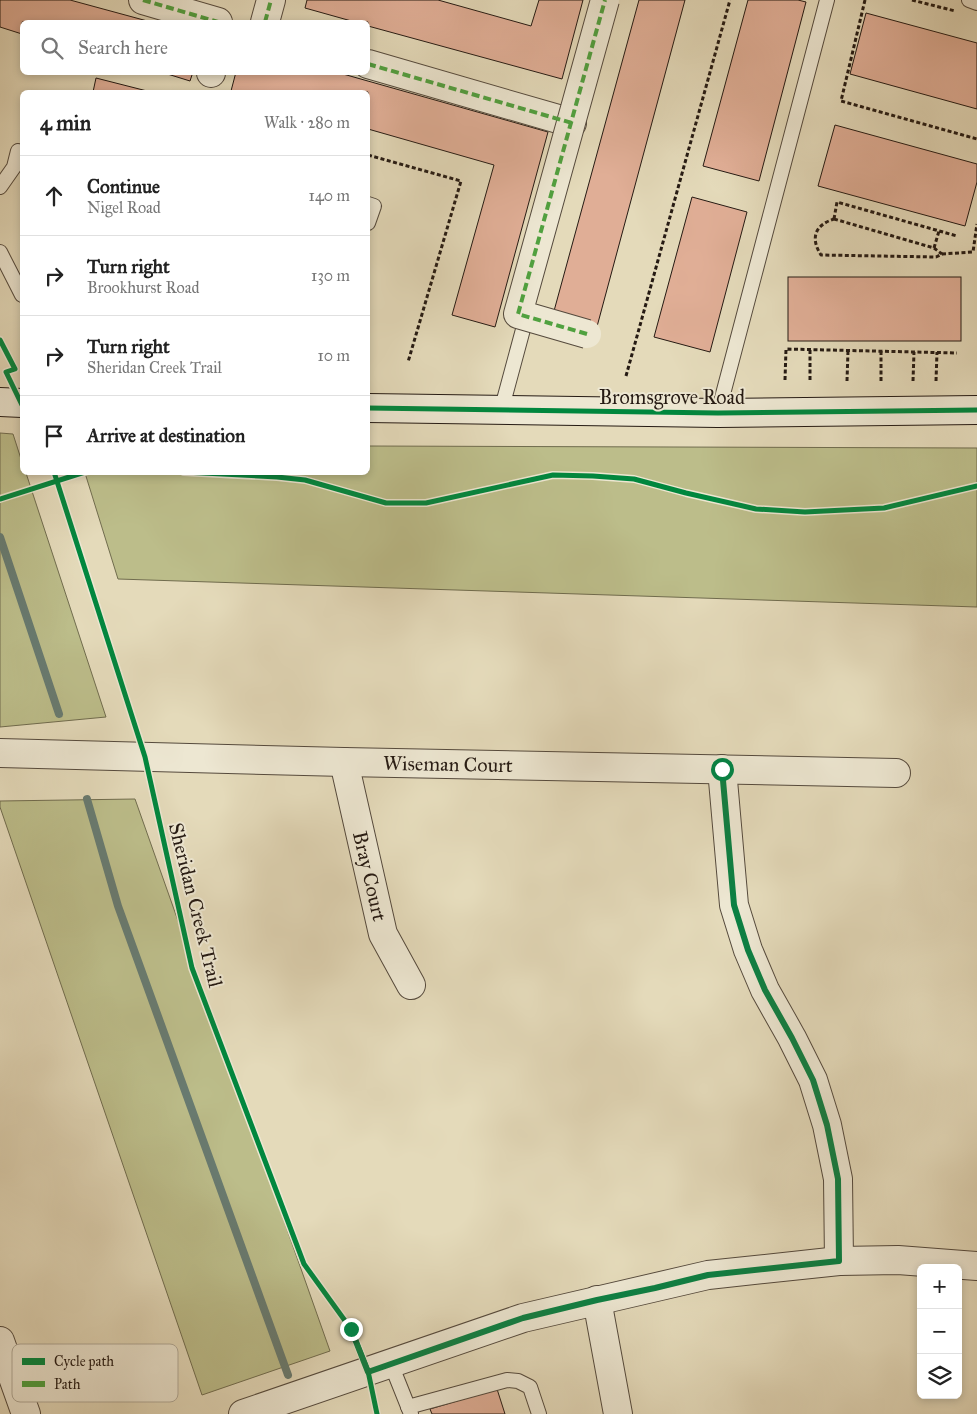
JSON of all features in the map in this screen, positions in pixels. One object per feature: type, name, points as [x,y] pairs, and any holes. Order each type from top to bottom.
[{"type":"street","points":[[143,0],[211,20]]},
{"type":"street","points":[[266,20],[271,0]]},
{"type":"street","points":[[587,334],[518,314],[605,0]]},
{"type":"street","points":[[370,65],[572,123]]},
{"type":"street","points":[[0,402],[20,404]]},
{"type":"street","name":"Bromsgrove Road","points":[[370,408],[718,413],[977,410]]},
{"type":"street","name":"Wiseman Court","points":[[0,753],[896,773]]},
{"type":"street","name":"Bray Court","points":[[344,762],[383,934],[411,985]]},
{"type":"street","points":[[722,769],[734,905],[748,950],[765,990],[813,1080],[827,1125],[838,1179],[839,1261]]},
{"type":"street","points":[[243,1414],[523,1318],[708,1275],[839,1261],[898,1260],[977,1266]]},
{"type":"street","points":[[597,1300],[618,1414]]},
{"type":"street","points":[[0,1341],[12,1375]]},
{"type":"street","points":[[22,1402],[26,1414]]},
{"type":"lane","points":[[718,413],[827,0]]},
{"type":"lane","points":[[969,0],[977,3]]},
{"type":"lane","points":[[0,187],[14,167],[18,151]]},
{"type":"lane","points":[[370,205],[374,206],[370,217]]},
{"type":"lane","points":[[0,252],[20,291]]},
{"type":"lane","points":[[501,411],[525,322]]},
{"type":"lane","points":[[392,1364],[409,1410],[507,1380],[518,1380],[530,1387],[539,1414]]},
{"type":"path","points":[[626,376],[730,0]]},
{"type":"path","points":[[865,0],[841,101],[977,139]]},
{"type":"path","points":[[912,0],[958,12]]},
{"type":"path","points":[[370,156],[461,181],[408,362]]},
{"type":"path","points":[[834,219],[837,202],[957,236]]},
{"type":"path","points":[[942,254],[934,248],[834,219],[823,223],[816,233],[815,246],[821,255],[936,257],[942,254],[973,252],[977,224]]},
{"type":"path","points":[[934,248],[939,231]]},
{"type":"path","points":[[784,380],[786,350],[957,353]]},
{"type":"path","points":[[810,350],[810,380]]},
{"type":"path","points":[[847,380],[848,350]]},
{"type":"path","points":[[881,351],[881,381]]},
{"type":"path","points":[[912,381],[914,352]]},
{"type":"path","points":[[936,352],[936,381]]},
{"type":"green space","points":[[0,433],[13,434],[20,456],[20,475],[27,475],[106,717],[0,727]]},
{"type":"green space","points":[[370,446],[977,448],[977,607],[118,579],[86,475],[370,475]]},
{"type":"green space","points":[[135,799],[330,1351],[202,1395],[0,807],[0,801]]},
{"type":"building","points":[[0,0],[70,0],[144,20],[20,20],[20,33],[0,27]]},
{"type":"building","points":[[307,0],[438,0],[531,26],[539,0],[583,0],[562,79],[370,27],[370,20],[348,20],[305,8]]},
{"type":"building","points":[[639,0],[685,0],[595,334],[551,322]]},
{"type":"building","points":[[748,0],[798,0],[806,2],[759,181],[703,166]]},
{"type":"building","points":[[866,13],[977,43],[977,109],[850,74]]},
{"type":"building","points":[[171,75],[192,75],[190,81]]},
{"type":"building","points":[[235,75],[347,75],[548,132],[495,327],[452,315],[494,165],[370,130],[370,90],[231,90]]},
{"type":"building","points":[[96,78],[143,90],[93,90]]},
{"type":"building","points":[[835,125],[977,164],[977,182],[965,226],[818,186]]},
{"type":"building","points":[[692,197],[747,212],[710,352],[654,337]]},
{"type":"building","points":[[788,277],[961,277],[961,341],[788,341]]},
{"type":"building","points":[[497,1389],[505,1414],[432,1414],[430,1409]]},
{"type":"waterway","points":[[0,537],[59,714]]},
{"type":"waterway","points":[[87,799],[118,906],[288,1375]]},
{"type":"marked path","points":[[143,0],[211,20]]},
{"type":"marked path","points":[[266,20],[271,0]]},
{"type":"marked path","points":[[587,334],[518,314],[605,0]]},
{"type":"marked path","points":[[370,65],[572,123]]},
{"type":"cycle path","points":[[0,340],[15,369],[6,372],[20,401]]},
{"type":"cycle path","points":[[370,408],[718,413],[977,410]]},
{"type":"cycle path","name":"Sheridan Creek Trail","points":[[55,475],[145,757],[192,968],[304,1264],[351,1329],[368,1371],[377,1414]]},
{"type":"cycle path","points":[[0,499],[76,475]]},
{"type":"cycle path","points":[[240,475],[305,480],[386,503],[426,503],[553,475],[593,476],[634,479],[756,509],[805,512],[884,508],[977,486]]},
{"type":"route","points":[[351,1329],[368,1372],[523,1318],[597,1300],[708,1275],[839,1261],[838,1179],[827,1125],[813,1080],[765,990],[748,950],[734,905],[722,769]]}]
